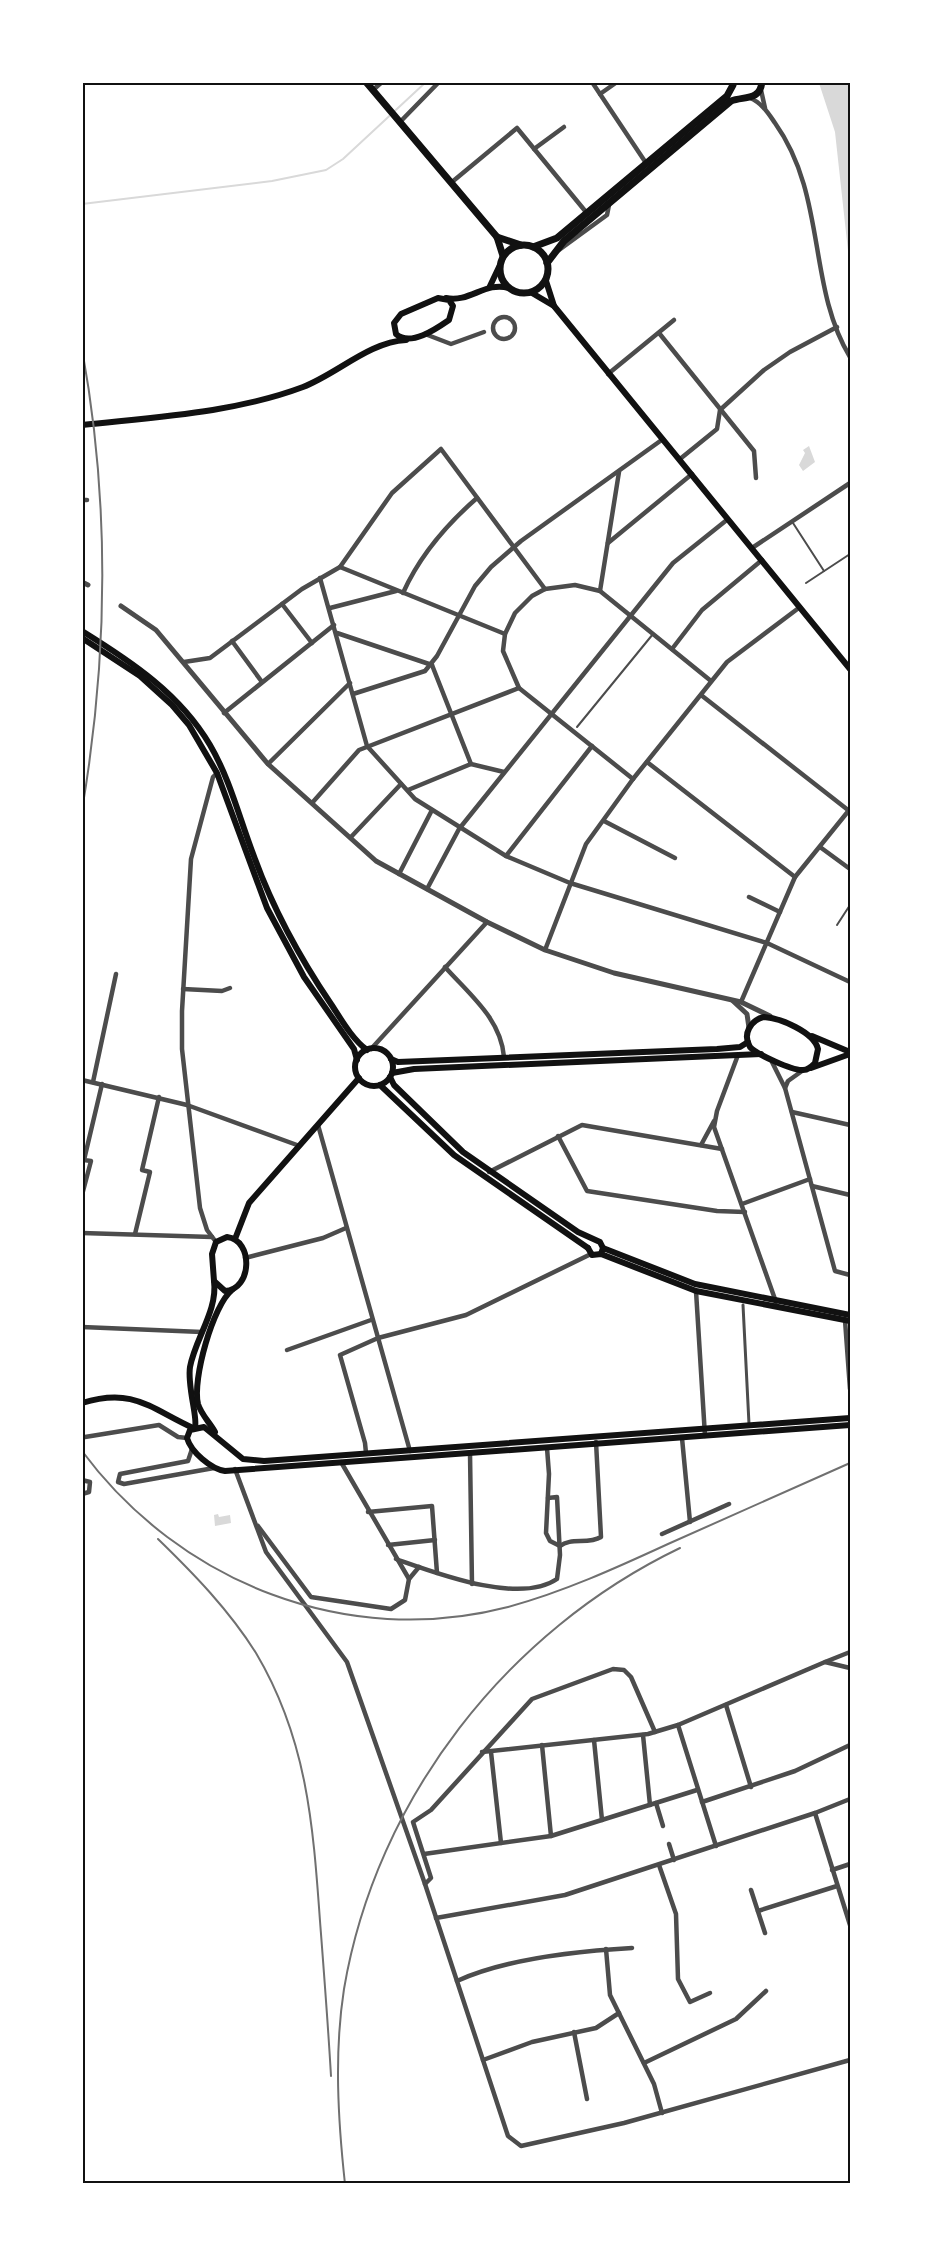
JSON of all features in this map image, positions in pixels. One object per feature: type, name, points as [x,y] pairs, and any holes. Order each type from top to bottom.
[{"type":"main road","points":[[366,82],[497,237],[504,256]]},
{"type":"main road","points":[[733,84],[736,93],[748,98]]},
{"type":"main road","points":[[533,247],[556,238],[586,212],[611,199],[646,163],[727,96],[733,84]]},
{"type":"main road","points":[[547,263],[564,241],[611,199],[731,101],[748,98],[761,86]]},
{"type":"main road","points":[[497,237],[533,247],[542,252],[547,263],[546,281],[554,306],[850,669]]},
{"type":"main road","points":[[490,286],[504,256],[522,245]]},
{"type":"main road","points":[[499,267],[500,275],[508,288]]},
{"type":"main road","points":[[531,293],[546,281]]},
{"type":"main road","points":[[383,345],[401,314],[434,299],[465,298],[490,286],[531,293],[554,306]]},
{"type":"main road","points":[[445,298],[453,306],[453,314]]},
{"type":"main road","points":[[82,425],[231,405],[271,397],[304,387],[383,345],[406,340],[441,325],[465,298]]},
{"type":"main road","points":[[394,327],[399,337],[406,340]]},
{"type":"main road","points":[[82,631],[172,696],[210,744],[231,790],[272,902],[293,944],[340,1018],[369,1050]]},
{"type":"main road","points":[[82,638],[122,659],[172,705],[189,725],[217,773],[267,908],[304,978],[354,1049],[358,1078],[366,1084],[380,1085],[454,1155],[590,1251],[602,1251],[695,1284],[776,1304]]},
{"type":"main road","points":[[748,1042],[749,1028],[759,1018],[774,1018],[850,1053]]},
{"type":"main road","points":[[805,1070],[815,1063],[818,1049],[815,1041],[806,1034]]},
{"type":"main road","points":[[357,1060],[369,1050],[381,1050],[398,1062],[726,1048],[740,1047],[748,1042]]},
{"type":"main road","points":[[748,1042],[768,1058],[805,1070],[850,1053]]},
{"type":"main road","points":[[380,1085],[391,1075],[414,1069],[761,1054]]},
{"type":"main road","points":[[391,1059],[391,1075],[394,1085],[463,1152],[489,1172],[594,1241],[600,1242],[602,1251]]},
{"type":"main road","points":[[235,1239],[249,1203],[317,1122],[358,1078]]},
{"type":"main road","points":[[179,1421],[191,1418],[190,1369],[213,1296],[214,1240],[235,1239],[243,1246],[245,1258],[243,1279],[220,1305],[199,1364],[198,1376],[198,1406],[219,1437]]},
{"type":"main road","points":[[590,1251],[594,1241]]},
{"type":"main road","points":[[602,1251],[696,1291],[848,1318]]},
{"type":"main road","points":[[214,1281],[222,1290],[232,1290]]},
{"type":"main road","points":[[82,1404],[101,1399],[131,1400],[160,1409],[191,1432]]},
{"type":"main road","points":[[192,1408],[197,1419],[191,1432],[191,1447],[214,1468],[225,1471],[850,1425]]},
{"type":"main road","points":[[191,1432],[207,1428],[243,1459],[256,1461],[850,1418]]},
{"type":"main road","points":[[234,1469],[237,1464],[236,1453]]},
{"type":"street","points":[[373,90],[382,82]]},
{"type":"street","points":[[399,119],[439,82]]},
{"type":"street","points":[[592,82],[646,163]]},
{"type":"street","points":[[600,94],[617,82]]},
{"type":"street","points":[[761,86],[766,110],[790,146],[803,175],[837,327],[850,357]]},
{"type":"street","points":[[748,98],[766,110]]},
{"type":"street","points":[[534,149],[564,127]]},
{"type":"street","points":[[452,182],[517,128],[586,212]]},
{"type":"street","points":[[423,334],[454,344],[494,329],[499,318],[506,317],[512,320],[515,326],[514,334],[507,339],[498,337],[494,329]]},
{"type":"street","points":[[608,374],[674,320]]},
{"type":"street","points":[[441,325],[438,331],[442,342]]},
{"type":"street","points":[[680,459],[717,429],[720,410],[764,370],[837,327]]},
{"type":"street","points":[[659,333],[754,451],[756,478]]},
{"type":"street","points":[[353,694],[425,671],[432,665],[475,586],[491,567],[514,547],[663,439]]},
{"type":"street","points":[[184,662],[210,658],[282,604],[340,567],[392,494],[441,449],[545,589]]},
{"type":"street","points":[[600,591],[619,471]]},
{"type":"street","points":[[608,543],[692,474]]},
{"type":"street","points":[[752,548],[850,483]]},
{"type":"street","points":[[403,593],[425,553],[445,528],[477,498]]},
{"type":"street","points":[[427,890],[459,829],[673,563],[728,519]]},
{"type":"street","points":[[672,649],[702,610],[762,560]]},
{"type":"street","points":[[340,567],[505,634]]},
{"type":"street","points":[[320,578],[367,746],[401,784],[432,810],[459,829],[506,856],[570,883],[767,943],[850,981]]},
{"type":"street","points":[[633,779],[519,688],[503,651],[505,634],[515,613],[532,596],[545,589],[575,585],[600,591],[711,681]]},
{"type":"street","points":[[330,608],[396,591]]},
{"type":"street","points":[[282,604],[312,643]]},
{"type":"street","points":[[545,950],[586,844],[633,779],[727,662],[798,604]]},
{"type":"street","points":[[122,606],[156,630],[268,764],[376,861],[487,922],[545,950],[614,973],[741,1002],[774,1018]]},
{"type":"street","points":[[224,713],[334,625]]},
{"type":"street","points":[[337,633],[432,665]]},
{"type":"street","points":[[232,641],[262,682]]},
{"type":"street","points":[[432,665],[471,764]]},
{"type":"street","points":[[268,764],[350,683]]},
{"type":"street","points":[[312,803],[359,750],[519,688]]},
{"type":"street","points":[[701,695],[849,810],[795,877],[741,1002]]},
{"type":"street","points":[[506,856],[592,746]]},
{"type":"street","points":[[647,762],[795,877]]},
{"type":"street","points":[[408,790],[471,764],[504,772]]},
{"type":"street","points":[[214,1240],[201,1213],[182,1049],[190,859],[213,777],[217,773]]},
{"type":"street","points":[[351,837],[401,784]]},
{"type":"street","points":[[399,874],[432,810]]},
{"type":"street","points":[[604,821],[675,858]]},
{"type":"street","points":[[820,847],[850,869]]},
{"type":"street","points":[[749,897],[780,912]]},
{"type":"street","points":[[369,1050],[487,922]]},
{"type":"street","points":[[446,967],[497,1028],[503,1040],[504,1057]]},
{"type":"street","points":[[93,1082],[116,974]]},
{"type":"street","points":[[183,989],[222,991],[230,988]]},
{"type":"street","points":[[732,1000],[747,1014],[749,1028]]},
{"type":"street","points":[[701,1145],[714,1121],[738,1055]]},
{"type":"street","points":[[768,1058],[775,1065],[785,1088],[835,1271],[850,1275]]},
{"type":"street","points":[[785,1088],[788,1081],[805,1070]]},
{"type":"street","points":[[82,1080],[187,1105],[297,1145]]},
{"type":"street","points":[[82,1196],[91,1161],[84,1160],[102,1084]]},
{"type":"street","points":[[135,1234],[150,1172],[142,1170],[159,1097]]},
{"type":"street","points":[[792,1112],[850,1125]]},
{"type":"street","points":[[714,1121],[776,1304]]},
{"type":"street","points":[[317,1122],[371,1320],[411,1450],[404,1457]]},
{"type":"street","points":[[489,1172],[582,1125],[722,1149]]},
{"type":"street","points":[[558,1136],[587,1191],[717,1211],[745,1212]]},
{"type":"street","points":[[742,1204],[810,1179]]},
{"type":"street","points":[[812,1186],[850,1195]]},
{"type":"street","points":[[245,1258],[323,1238],[346,1228]]},
{"type":"street","points":[[82,1233],[135,1234],[214,1240]]},
{"type":"street","points":[[366,1453],[340,1355],[378,1338],[466,1315],[590,1251]]},
{"type":"street","points":[[696,1291],[705,1436]]},
{"type":"street","points":[[743,1305],[749,1425]]},
{"type":"street","points":[[848,1318],[850,1389]]},
{"type":"street","points":[[287,1350],[371,1320]]},
{"type":"street","points":[[82,1327],[202,1332]]},
{"type":"street","points":[[85,1437],[159,1425],[178,1437],[191,1432]]},
{"type":"street","points":[[560,1546],[565,1542],[595,1541],[601,1537],[597,1444],[594,1437]]},
{"type":"street","points":[[682,1438],[690,1522]]},
{"type":"street","points":[[191,1447],[192,1453],[188,1461],[120,1474],[118,1482],[124,1485],[214,1468]]},
{"type":"street","points":[[547,1448],[546,1533],[550,1541],[560,1546]]},
{"type":"street","points":[[470,1453],[472,1584]]},
{"type":"street","points":[[341,1462],[409,1579]]},
{"type":"street","points":[[234,1469],[266,1552],[347,1662],[425,1884],[508,2136],[521,2146],[662,2113],[850,2060]]},
{"type":"street","points":[[82,1480],[90,1482],[92,1490],[82,1494]]},
{"type":"street","points":[[396,1559],[472,1584],[532,1588],[548,1585],[557,1579],[560,1567],[560,1546],[556,1497],[548,1498]]},
{"type":"street","points":[[662,1534],[729,1504]]},
{"type":"street","points":[[368,1512],[432,1506],[437,1573]]},
{"type":"street","points":[[254,1521],[311,1597],[392,1609],[405,1600],[409,1579],[419,1567]]},
{"type":"street","points":[[388,1545],[435,1540]]},
{"type":"street","points":[[482,1752],[655,1732],[678,1725],[850,1652]]},
{"type":"street","points":[[825,1662],[850,1667]]},
{"type":"street","points":[[425,1884],[430,1878],[413,1822],[431,1810],[532,1699],[613,1669],[624,1670],[631,1677],[655,1732]]},
{"type":"street","points":[[726,1705],[751,1786]]},
{"type":"street","points":[[678,1725],[716,1846]]},
{"type":"street","points":[[643,1735],[650,1805]]},
{"type":"street","points":[[594,1740],[602,1820]]},
{"type":"street","points":[[542,1745],[551,1836]]},
{"type":"street","points":[[702,1802],[795,1771],[850,1745]]},
{"type":"street","points":[[491,1752],[501,1844]]},
{"type":"street","points":[[424,1854],[551,1836],[697,1790]]},
{"type":"street","points":[[436,1918],[565,1895],[815,1814],[850,1799]]},
{"type":"street","points":[[656,1803],[663,1826]]},
{"type":"street","points":[[815,1814],[850,1925]]},
{"type":"street","points":[[669,1844],[674,1860]]},
{"type":"street","points":[[832,1870],[850,1864]]},
{"type":"street","points":[[659,1865],[676,1914],[678,1979],[690,2002],[710,1993]]},
{"type":"street","points":[[758,1911],[837,1886]]},
{"type":"street","points":[[751,1890],[765,1932]]},
{"type":"street","points":[[457,1981],[475,1973],[583,1950],[632,1948]]},
{"type":"street","points":[[606,1949],[610,1995],[654,2084],[662,2113]]},
{"type":"street","points":[[644,2063],[736,2019],[766,1991]]},
{"type":"street","points":[[483,2060],[532,2042],[596,2028],[619,2013]]},
{"type":"street","points":[[574,2032],[587,2099]]},
{"type":"lane","points":[[792,522],[824,571]]},
{"type":"lane","points":[[806,583],[850,554]]},
{"type":"lane","points":[[577,727],[653,633]]},
{"type":"lane","points":[[837,926],[850,905]]},
{"type":"shaded area","points":[[819,83],[850,83],[850,269],[835,132]]},
{"type":"shaded area","points":[[809,446],[815,462],[803,471],[799,465],[805,453],[803,450]]},
{"type":"shaded area","points":[[218,1514],[219,1517],[230,1515],[231,1523],[215,1526],[214,1515]]},
{"type":"waterway","points":[[82,204],[272,181],[326,170],[343,159],[426,82]]},
{"type":"railway","points":[[82,349],[97,464],[102,580],[97,695],[82,810]]},
{"type":"railway","points":[[82,1451],[122,1497],[167,1537],[217,1569],[271,1594],[328,1611],[387,1619],[447,1618],[508,1607],[549,1594],[609,1571],[850,1463]]},
{"type":"railway","points":[[158,1539],[210,1593],[246,1637],[273,1685],[287,1718],[297,1750],[310,1816],[331,2076]]},
{"type":"railway","points":[[345,2184],[338,2086],[339,2037],[344,1989],[361,1919],[386,1852],[419,1788],[459,1728],[506,1674],[559,1625],[617,1583],[680,1548]]}]
